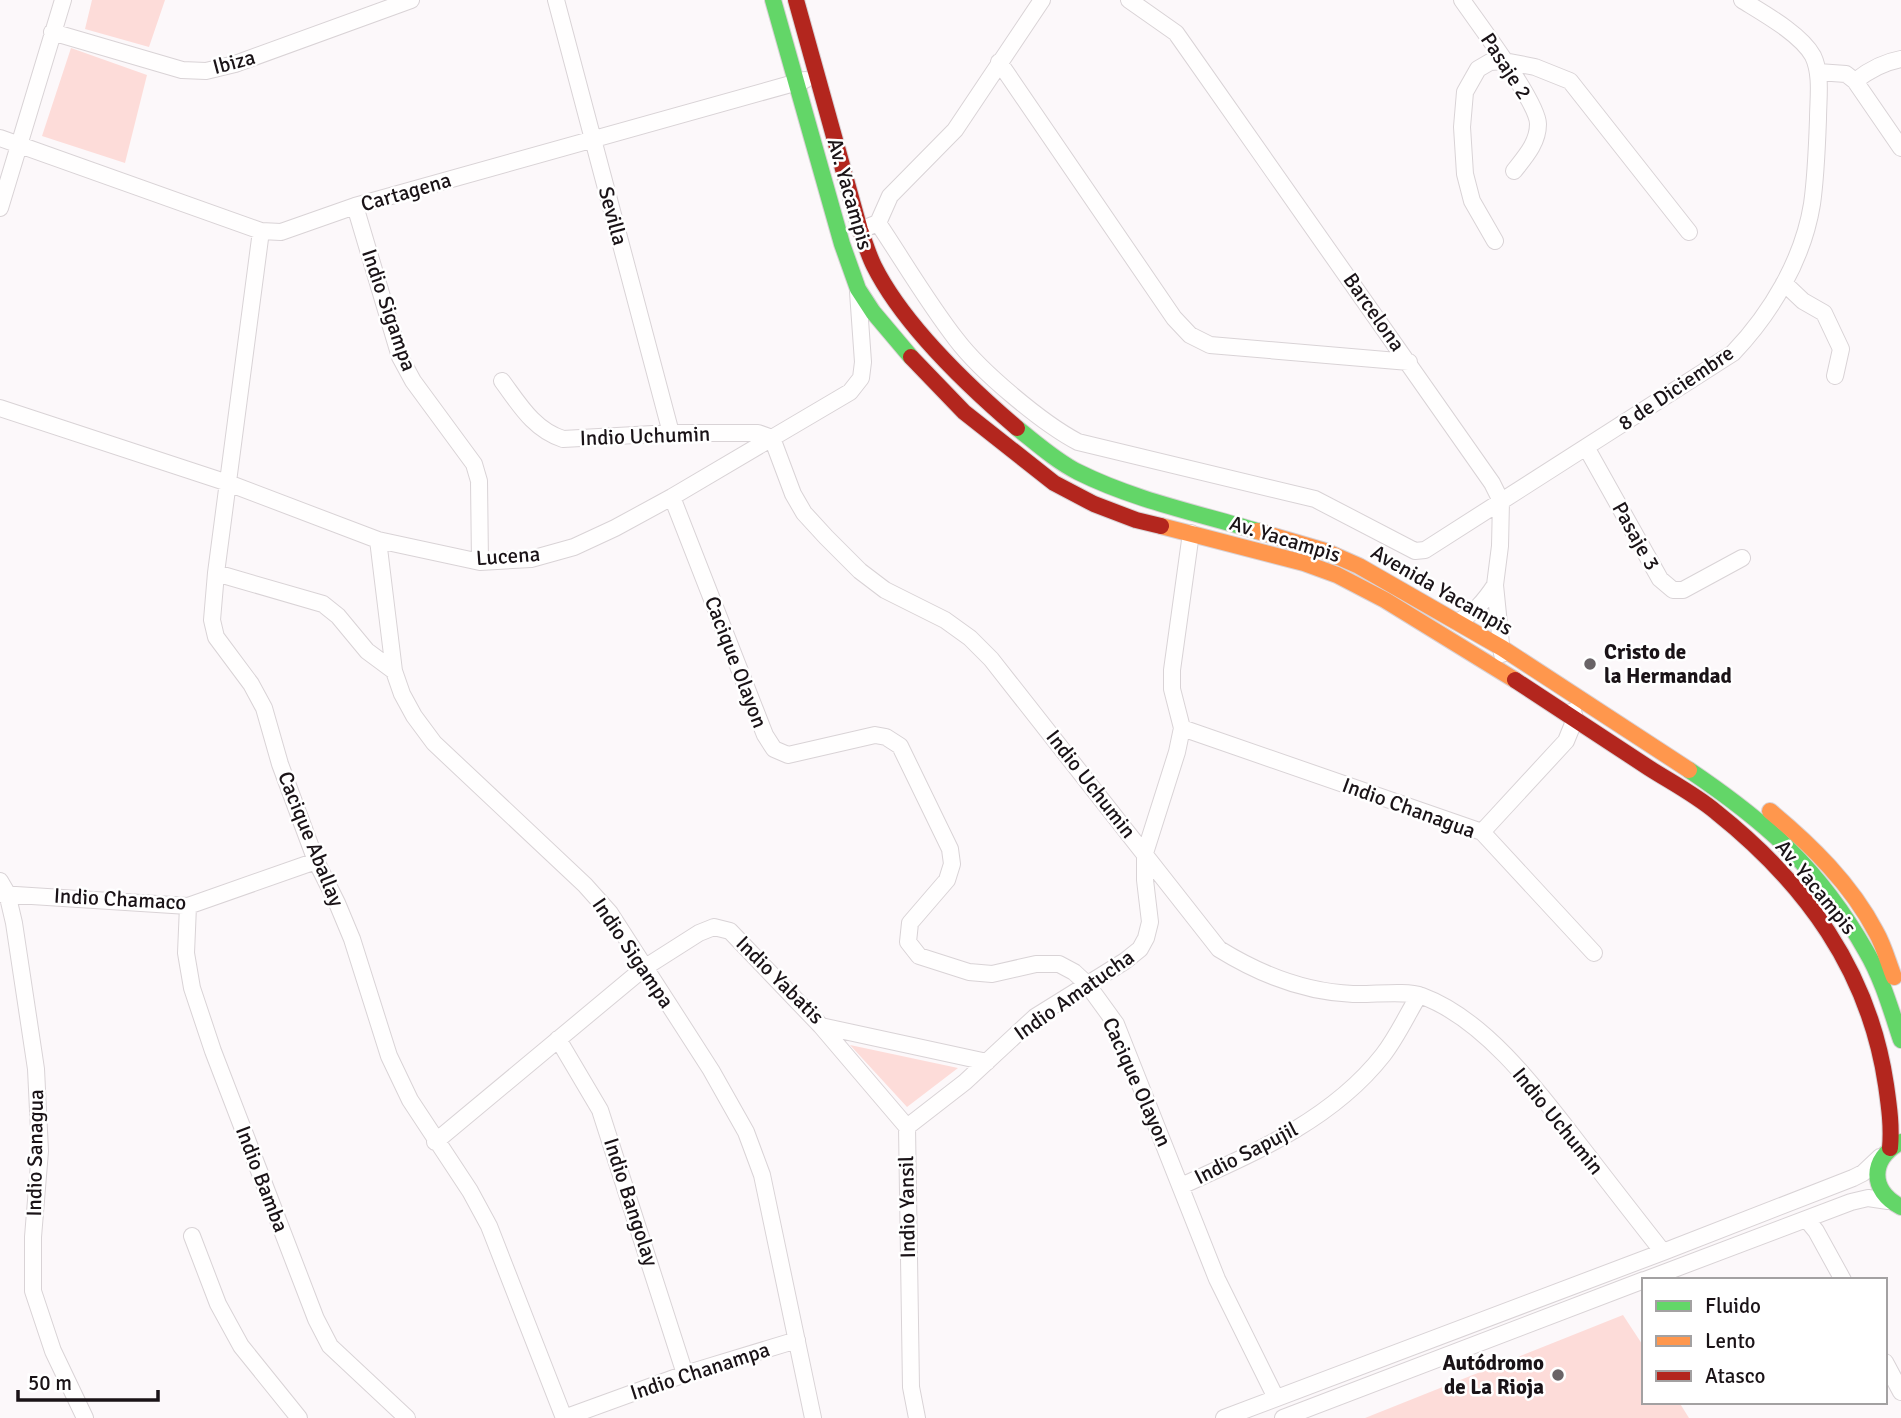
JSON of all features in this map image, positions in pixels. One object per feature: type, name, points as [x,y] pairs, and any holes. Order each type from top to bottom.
[{"type":"street","points":[[0,208],[63,0]]},
{"type":"street","name":"Ibiza","points":[[52,32],[182,70],[206,71],[235,64],[411,0]]},
{"type":"street","name":"Sevilla","points":[[556,0],[671,433]]},
{"type":"street","name":"Av. Yacampis","points":[[773,0],[842,244],[858,289],[873,312],[920,367],[964,412],[1044,476],[1094,504],[1136,520],[1304,563],[1337,575],[1385,600],[1501,671],[1714,810],[1767,856],[1795,887],[1843,954],[1872,1018],[1882,1057],[1892,1125],[1891,1148],[1877,1166],[1876,1177],[1878,1187],[1897,1208]]},
{"type":"street","name":"Avenida Yacampis","points":[[796,0],[860,230],[874,266],[896,301],[924,337],[990,405],[1043,449],[1076,471],[1123,492],[1325,551],[1359,566],[1502,648],[1691,771],[1763,823],[1805,863],[1834,900],[1867,952],[1901,1040]]},
{"type":"street","points":[[860,230],[878,223],[890,196],[955,130],[1042,0]]},
{"type":"street","name":"Barcelona","points":[[1129,0],[1176,33],[1493,483],[1501,501],[1500,546],[1495,584],[1502,648],[1501,671]]},
{"type":"street","name":"Pasaje 2","points":[[1462,0],[1524,91],[1538,122],[1535,143],[1514,171]]},
{"type":"street","points":[[1742,0],[1792,33],[1812,54],[1818,72],[1846,74],[1855,81],[1901,148]]},
{"type":"street","points":[[1855,81],[1890,60],[1901,59]]},
{"type":"street","points":[[1495,241],[1472,201],[1465,174],[1462,127],[1465,92],[1478,69],[1490,62],[1504,61],[1535,67],[1570,81],[1689,232]]},
{"type":"street","points":[[999,62],[1174,318],[1190,335],[1210,345],[1409,362]]},
{"type":"street","name":"8 de Diciembre","points":[[878,223],[956,340],[983,369],[1060,433],[1078,442],[1315,499],[1415,551],[1425,550],[1733,353],[1754,331],[1784,283],[1803,237],[1811,206],[1816,157],[1818,72]]},
{"type":"street","name":"Cartagena","points":[[0,138],[261,231],[281,232],[355,206],[818,77]]},
{"type":"street","name":"Indio Sigampa","points":[[355,206],[400,357],[413,381],[474,464],[479,481],[480,562]]},
{"type":"street","name":"Cacique Aballay","points":[[261,231],[216,573],[212,620],[216,637],[251,684],[264,708],[316,861],[352,939],[389,1056],[410,1100],[435,1142],[470,1191],[489,1226],[564,1418]]},
{"type":"street","points":[[1784,283],[1803,301],[1824,313],[1840,349],[1835,376]]},
{"type":"street","name":"Lucena","points":[[0,408],[228,483],[378,540],[480,562],[531,559],[574,547],[615,528],[843,396],[861,378],[863,362],[858,289]]},
{"type":"street","name":"Indio Uchumin","points":[[502,381],[533,422],[550,435],[563,439],[671,433],[758,433],[772,438],[793,494],[811,521],[860,571],[885,590],[945,620],[970,638],[991,659],[1219,949],[1250,968],[1282,982],[1351,994],[1419,995],[1447,1007],[1474,1028],[1531,1083],[1663,1252]]},
{"type":"street","name":"Pasaje 3","points":[[1586,447],[1660,579],[1673,590],[1683,590],[1742,558]]},
{"type":"street","name":"Cacique Olayon","points":[[671,497],[765,736],[774,749],[788,755],[875,736],[886,737],[900,746],[950,849],[952,864],[947,880],[910,923],[908,942],[919,956],[969,972],[992,974],[1036,964],[1059,964],[1074,972],[1087,984],[1116,1024],[1217,1279],[1276,1398]]},
{"type":"street","name":"Indio Amatucha","points":[[907,1127],[965,1082],[1035,1017],[1125,961],[1140,949],[1146,938],[1150,922],[1145,853],[1182,728],[1172,689],[1172,670],[1191,533]]},
{"type":"street","name":"Indio Sigampa","points":[[378,540],[394,671],[414,716],[434,743],[585,885],[610,913],[711,1070],[746,1132],[762,1175],[813,1418]]},
{"type":"street","points":[[216,573],[323,604],[338,616],[367,651],[394,671]]},
{"type":"street","points":[[1457,622],[1483,603],[1495,584]]},
{"type":"street","points":[[1482,832],[1566,741],[1575,719],[1569,691]]},
{"type":"street","name":"Indio Chanagua","points":[[1182,728],[1482,832],[1594,953]]},
{"type":"street","points":[[1691,771],[1727,780],[1742,788],[1796,832],[1832,869],[1854,897],[1877,934],[1901,996]]},
{"type":"street","name":"Indio Chamaco","points":[[2,889],[188,906],[316,861]]},
{"type":"street","name":"Indio Sanagua","points":[[2,889],[14,923],[36,1069],[40,1152],[33,1237],[33,1291],[53,1351],[85,1418]]},
{"type":"street","name":"Indio Bamba","points":[[188,906],[186,953],[192,988],[213,1051],[316,1319],[330,1346],[407,1418]]},
{"type":"street","name":"Indio Yabatis","points":[[435,1142],[644,968],[699,933],[714,927],[730,931],[821,1026],[987,1062]]},
{"type":"street","name":"Indio Sapujil","points":[[1181,1186],[1265,1148],[1293,1132],[1330,1104],[1362,1078],[1383,1055],[1419,995]]},
{"type":"street","name":"Indio Yansil","points":[[821,1026],[907,1127],[911,1387],[917,1418]]},
{"type":"street","name":"Indio Bangolay","points":[[558,1039],[600,1110],[685,1374]]},
{"type":"street","points":[[1224,1418],[1853,1178],[1863,1173],[1891,1148]]},
{"type":"street","points":[[1649,1278],[1868,1198],[1897,1208]]},
{"type":"street","points":[[1807,1220],[1842,1278]]},
{"type":"street","points":[[192,1236],[218,1304],[241,1346],[299,1418]]},
{"type":"street","points":[[1283,1418],[1642,1281]]},
{"type":"street","name":"Indio Chanampa","points":[[564,1418],[685,1374],[797,1339]]},
{"type":"street","points":[[1887,1366],[1901,1392]]},
{"type":"shaded area","points":[[92,0],[165,0],[149,47],[85,29]]},
{"type":"shaded area","points":[[71,48],[147,75],[125,163],[42,136]]},
{"type":"shaded area","points":[[850,1045],[958,1068],[907,1107]]},
{"type":"shaded area","name":"Autódromo de La Rioja","points":[[1623,1315],[1642,1344],[1642,1404],[1680,1404],[1689,1418],[1365,1418]]},
{"type":"traffic: fast","points":[[773,0],[842,244],[858,289],[873,312],[911,357]]},
{"type":"traffic: fast","points":[[1017,428],[1062,463],[1099,482],[1143,498],[1257,531]]},
{"type":"traffic: fast","points":[[1689,770],[1766,828],[1810,871],[1829,895],[1872,961],[1901,1040]]},
{"type":"traffic: fast","points":[[1901,1142],[1883,1157],[1877,1174],[1883,1192],[1901,1207]]},
{"type":"traffic: slow","points":[[1161,526],[1304,563],[1337,575],[1385,600],[1515,680]]},
{"type":"traffic: slow","points":[[1257,531],[1325,551],[1359,566],[1502,648],[1689,770]]},
{"type":"traffic: slow","points":[[1770,811],[1815,852],[1855,898],[1879,937],[1894,977]]},
{"type":"traffic: jam","points":[[796,0],[860,230],[874,266],[886,288],[919,332],[958,374],[1017,428]]},
{"type":"traffic: jam","points":[[911,357],[964,412],[1054,483],[1094,504],[1161,526]]},
{"type":"traffic: jam","points":[[1515,680],[1708,806],[1778,868],[1804,899],[1828,932],[1865,1004],[1886,1085],[1890,1148]]},
{"type":"place","name":"Cristo de la Hermandad","points":[[1590,664]]},
{"type":"place","name":"Autódromo de La Rioja","points":[[1558,1375]]}]
